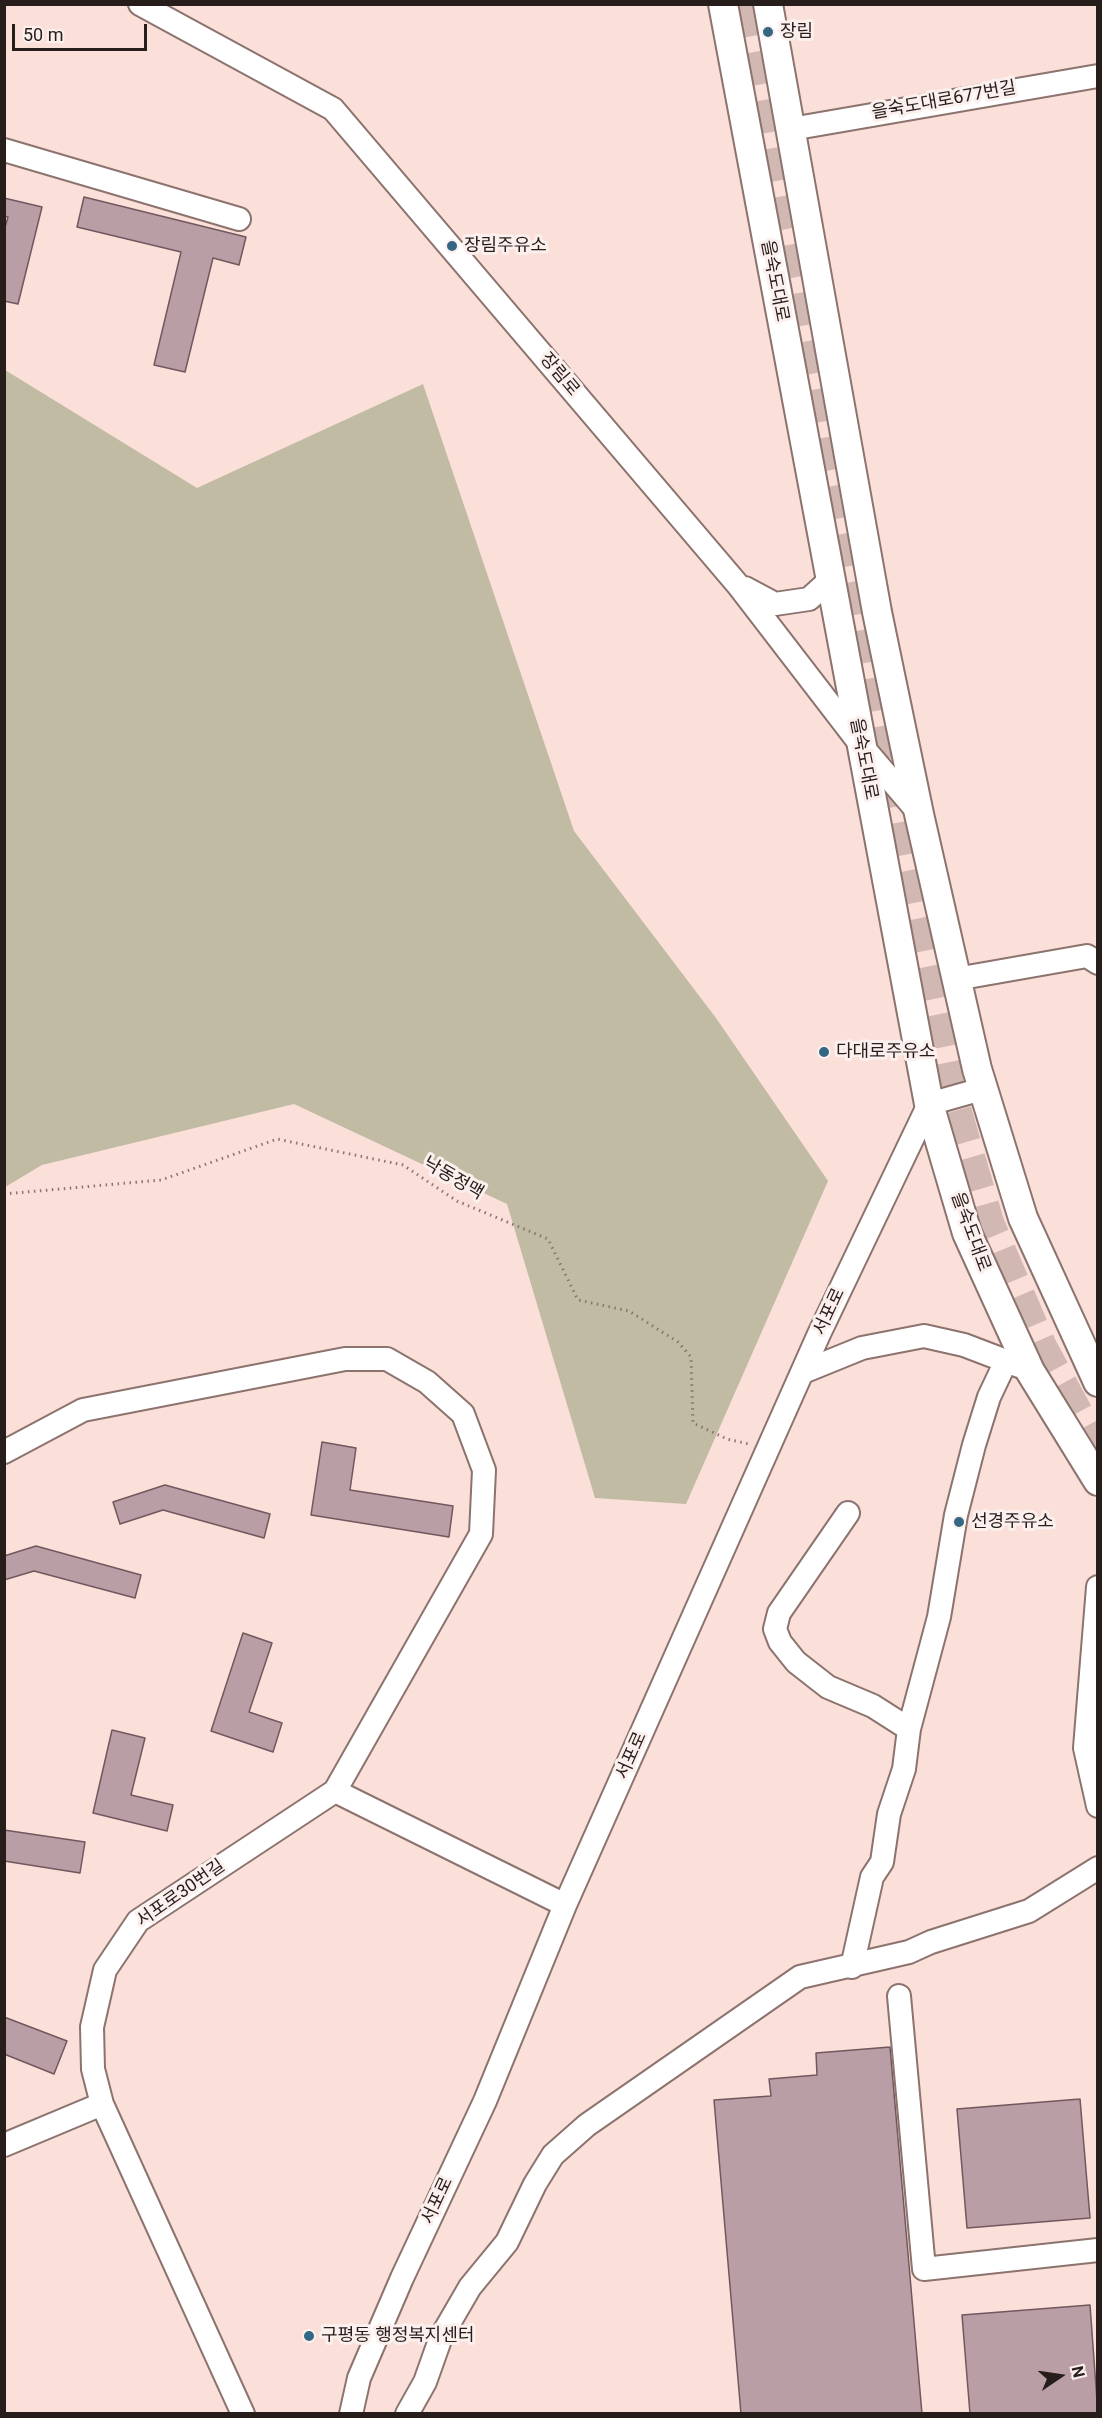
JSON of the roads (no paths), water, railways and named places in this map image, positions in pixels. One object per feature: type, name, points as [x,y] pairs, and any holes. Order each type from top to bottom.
[{"type":"main road","name":"을숙도대로","points":[[723,4],[929,1104],[967,1233],[1018,1366],[1098,1481]]},
{"type":"main road","points":[[768,4],[878,612],[919,814],[982,1089],[1023,1218],[1098,1382]]},
{"type":"street","name":"장림로","points":[[140,4],[333,109],[738,585],[861,745],[919,814]]},
{"type":"street","name":"을숙도대로677번길","points":[[791,129],[1098,75]]},
{"type":"street","points":[[4,150],[239,219]]},
{"type":"street","points":[[738,585],[775,604],[809,599],[830,580]]},
{"type":"street","points":[[956,979],[1087,956],[1098,963]]},
{"type":"street","points":[[929,1104],[982,1089]]},
{"type":"street","name":"서포로","points":[[351,2414],[359,2378],[402,2278],[485,2101],[565,1905],[803,1372],[929,1104]]},
{"type":"street","points":[[803,1372],[861,1348],[924,1336],[964,1345],[1018,1366],[989,1397],[974,1445],[956,1515],[939,1617],[909,1729],[904,1769],[889,1814],[882,1862],[872,1877],[852,1967]]},
{"type":"street","points":[[4,1452],[82,1410],[345,1359],[387,1359],[427,1382],[463,1414],[484,1470],[481,1534],[335,1791],[565,1905]]},
{"type":"street","points":[[848,1513],[779,1613],[775,1629],[780,1642],[796,1662],[828,1687],[873,1706],[909,1729]]},
{"type":"street","points":[[1098,1587],[1085,1748],[1098,1806]]},
{"type":"street","name":"서포로30번길","points":[[243,2414],[102,2104],[93,2069],[92,2027],[105,1970],[138,1921],[335,1791]]},
{"type":"street","points":[[407,2414],[425,2382],[441,2337],[470,2287],[507,2242],[535,2184],[553,2155],[586,2125],[800,1977],[852,1967],[909,1952],[931,1942],[1029,1911],[1098,1868]]},
{"type":"street","points":[[899,1996],[924,2269],[1098,2250]]},
{"type":"street","points":[[4,2145],[102,2104]]},
{"type":"tunnel","points":[[744,4],[889,794],[949,1090],[988,1224],[1040,1346],[1098,1453]]},
{"type":"place","name":"장림","points":[[768,32]]},
{"type":"place","name":"장림주유소","points":[[452,246]]},
{"type":"place","name":"다대로주유소","points":[[824,1052]]},
{"type":"place","name":"선경주유소","points":[[959,1522]]},
{"type":"place","name":"구평동 행정복지센터","points":[[309,2336]]}]
